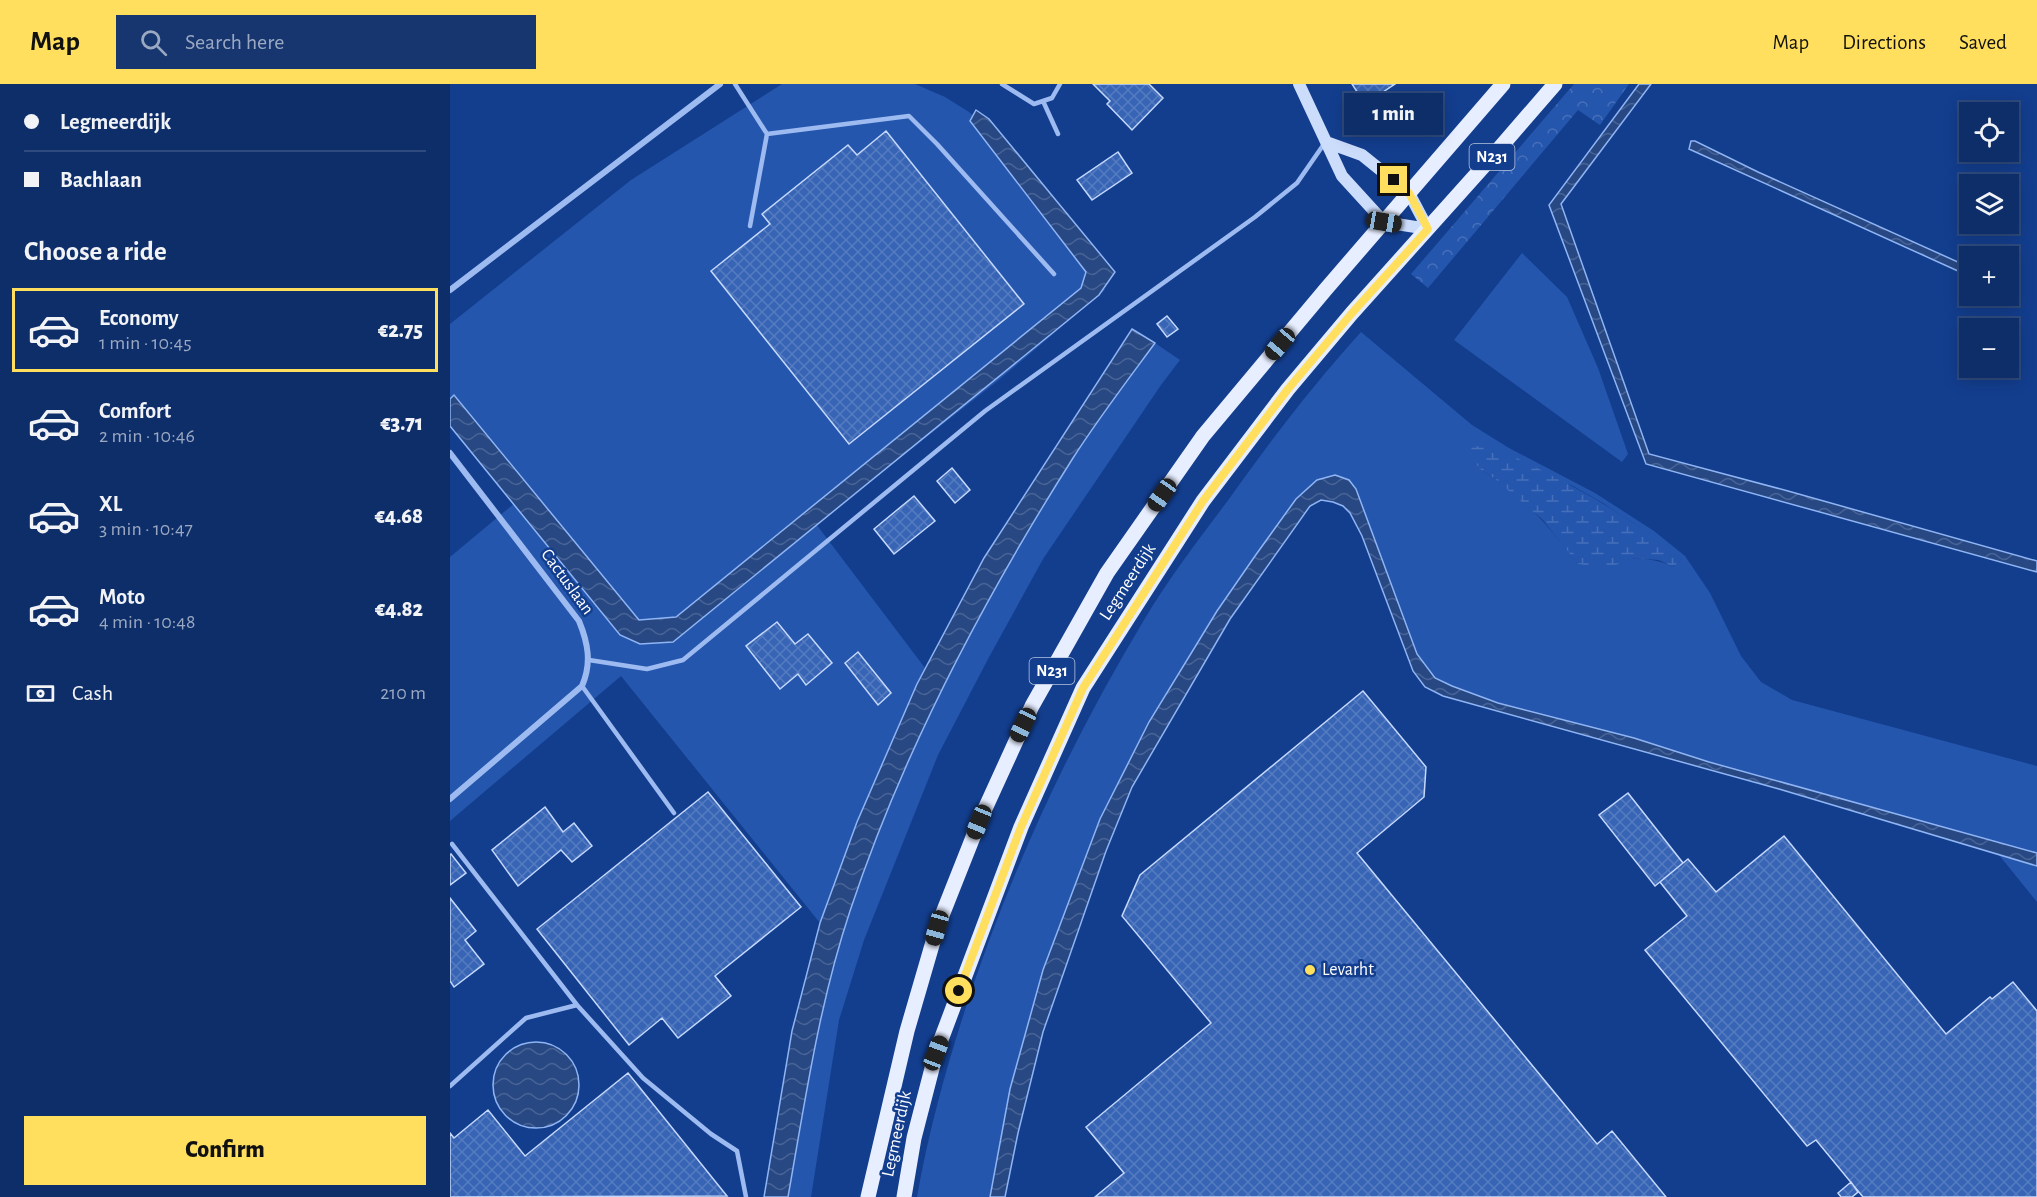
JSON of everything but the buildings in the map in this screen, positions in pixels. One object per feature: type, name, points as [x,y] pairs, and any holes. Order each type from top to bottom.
[{"type":"main road","points":[[1299,84],[1342,176],[1384,222],[1428,229]]},
{"type":"main road","name":"Legmeerdijk","points":[[868,1197],[906,1031],[937,928],[979,822],[1032,706],[1107,573],[1203,436],[1503,84]]},
{"type":"main road","name":"Legmeerdijk","points":[[904,1197],[914,1138],[936,1053],[1021,827],[1083,688],[1210,492],[1288,389],[1352,313],[1555,84]]},
{"type":"main road","points":[[1326,142],[1362,155],[1409,193],[1428,229]]},
{"type":"street","points":[[450,290],[720,84]]},
{"type":"street","name":"Cactuslaan","points":[[450,453],[579,621],[586,639],[589,660],[588,674],[582,686]]},
{"type":"street","points":[[450,799],[582,686]]},
{"type":"lane","points":[[735,84],[767,134],[750,225]]},
{"type":"lane","points":[[1002,84],[1034,104],[1052,99],[1060,84]]},
{"type":"lane","points":[[1043,101],[1058,134]]},
{"type":"lane","points":[[767,134],[909,116],[1054,274]]},
{"type":"lane","points":[[589,660],[647,669],[683,660],[985,411],[1245,224],[1297,183],[1326,142]]},
{"type":"lane","points":[[582,686],[674,813]]},
{"type":"lane","points":[[452,844],[577,1005],[643,1078],[711,1134],[737,1151],[746,1197]]},
{"type":"lane","points":[[450,1086],[526,1018],[577,1005]]},
{"type":"green space","points":[[782,84],[915,84],[945,97],[969,112],[986,127],[1105,290],[1000,379],[816,524],[925,668],[857,822],[820,923],[621,676],[450,821],[450,557],[516,502],[450,418],[450,324],[631,180]]},
{"type":"green space","points":[[1574,84],[1629,84],[1600,125],[1578,110],[1428,288],[1411,274]]},
{"type":"green space","points":[[1522,253],[1567,297],[1598,368],[1628,454],[1622,462],[1454,340]]},
{"type":"green space","points":[[1361,332],[1472,425],[1509,448],[1595,493],[1654,531],[1685,556],[1710,593],[1741,656],[1761,682],[1792,700],[2037,766],[2037,853],[1709,762],[1634,738],[1498,703],[1435,678],[1417,654],[1356,489],[1296,499],[1217,611],[1149,722],[1100,819],[1043,970],[1010,1089],[990,1197],[917,1197],[944,1080],[982,959],[1021,859],[1066,762],[1117,666],[1164,589],[1276,434]],"holes":[[[1480,469],[1571,485],[1638,526],[1681,560],[1673,567],[1662,562],[1638,558],[1578,564],[1534,512]]]},
{"type":"green space","points":[[1155,343],[1180,360],[1043,559],[938,755],[864,940],[839,1020],[811,1197],[788,1197],[821,1017],[839,946],[871,851],[895,793],[948,678],[1008,566],[1083,443]]},
{"type":"green space","points":[[1471,447],[1492,448],[1507,454],[1575,488],[1648,533],[1681,560],[1673,567],[1659,560],[1633,558],[1603,568],[1578,564],[1543,520],[1480,469],[1469,452]]},
{"type":"green space","points":[[1999,855],[2037,866],[2037,902]]},
{"type":"water","points":[[1639,84],[1651,84],[1561,204],[1649,454],[2037,561],[2037,572],[1646,464],[1549,205]]},
{"type":"water","points":[[976,110],[989,119],[1115,272],[1099,295],[673,642],[640,644],[620,635],[450,426],[450,399],[454,395],[639,620],[676,617],[1081,288],[1086,272],[970,121]]},
{"type":"water","points":[[1691,141],[1695,141],[1758,172],[1959,262],[1959,271],[1689,149]]},
{"type":"water","points":[[1132,329],[1155,343],[1083,443],[1008,566],[948,678],[895,793],[871,851],[839,946],[821,1017],[788,1197],[764,1197],[792,1031],[820,923],[857,822],[917,684],[984,558]]},
{"type":"water","points":[[1335,475],[1349,480],[1356,489],[1417,654],[1435,678],[1498,703],[1634,738],[1709,762],[2037,853],[2037,866],[1779,789],[1443,696],[1425,687],[1413,671],[1362,536],[1350,513],[1343,506],[1321,500],[1310,506],[1230,619],[1132,787],[1106,851],[1043,1032],[1005,1197],[990,1197],[1010,1089],[1043,970],[1100,819],[1149,722],[1217,611],[1296,499],[1317,480]]},
{"type":"water","points":[[536,1042],[560,1049],[572,1061],[579,1085],[572,1109],[560,1121],[536,1128],[512,1121],[500,1109],[493,1085],[500,1061],[512,1049]]},
{"type":"place","name":"Levarht","points":[[1310,970]]},
{"type":"route","points":[[959,991],[1021,827],[1083,688],[1203,501],[1288,389],[1352,313],[1428,229],[1409,193],[1394,180]]}]
